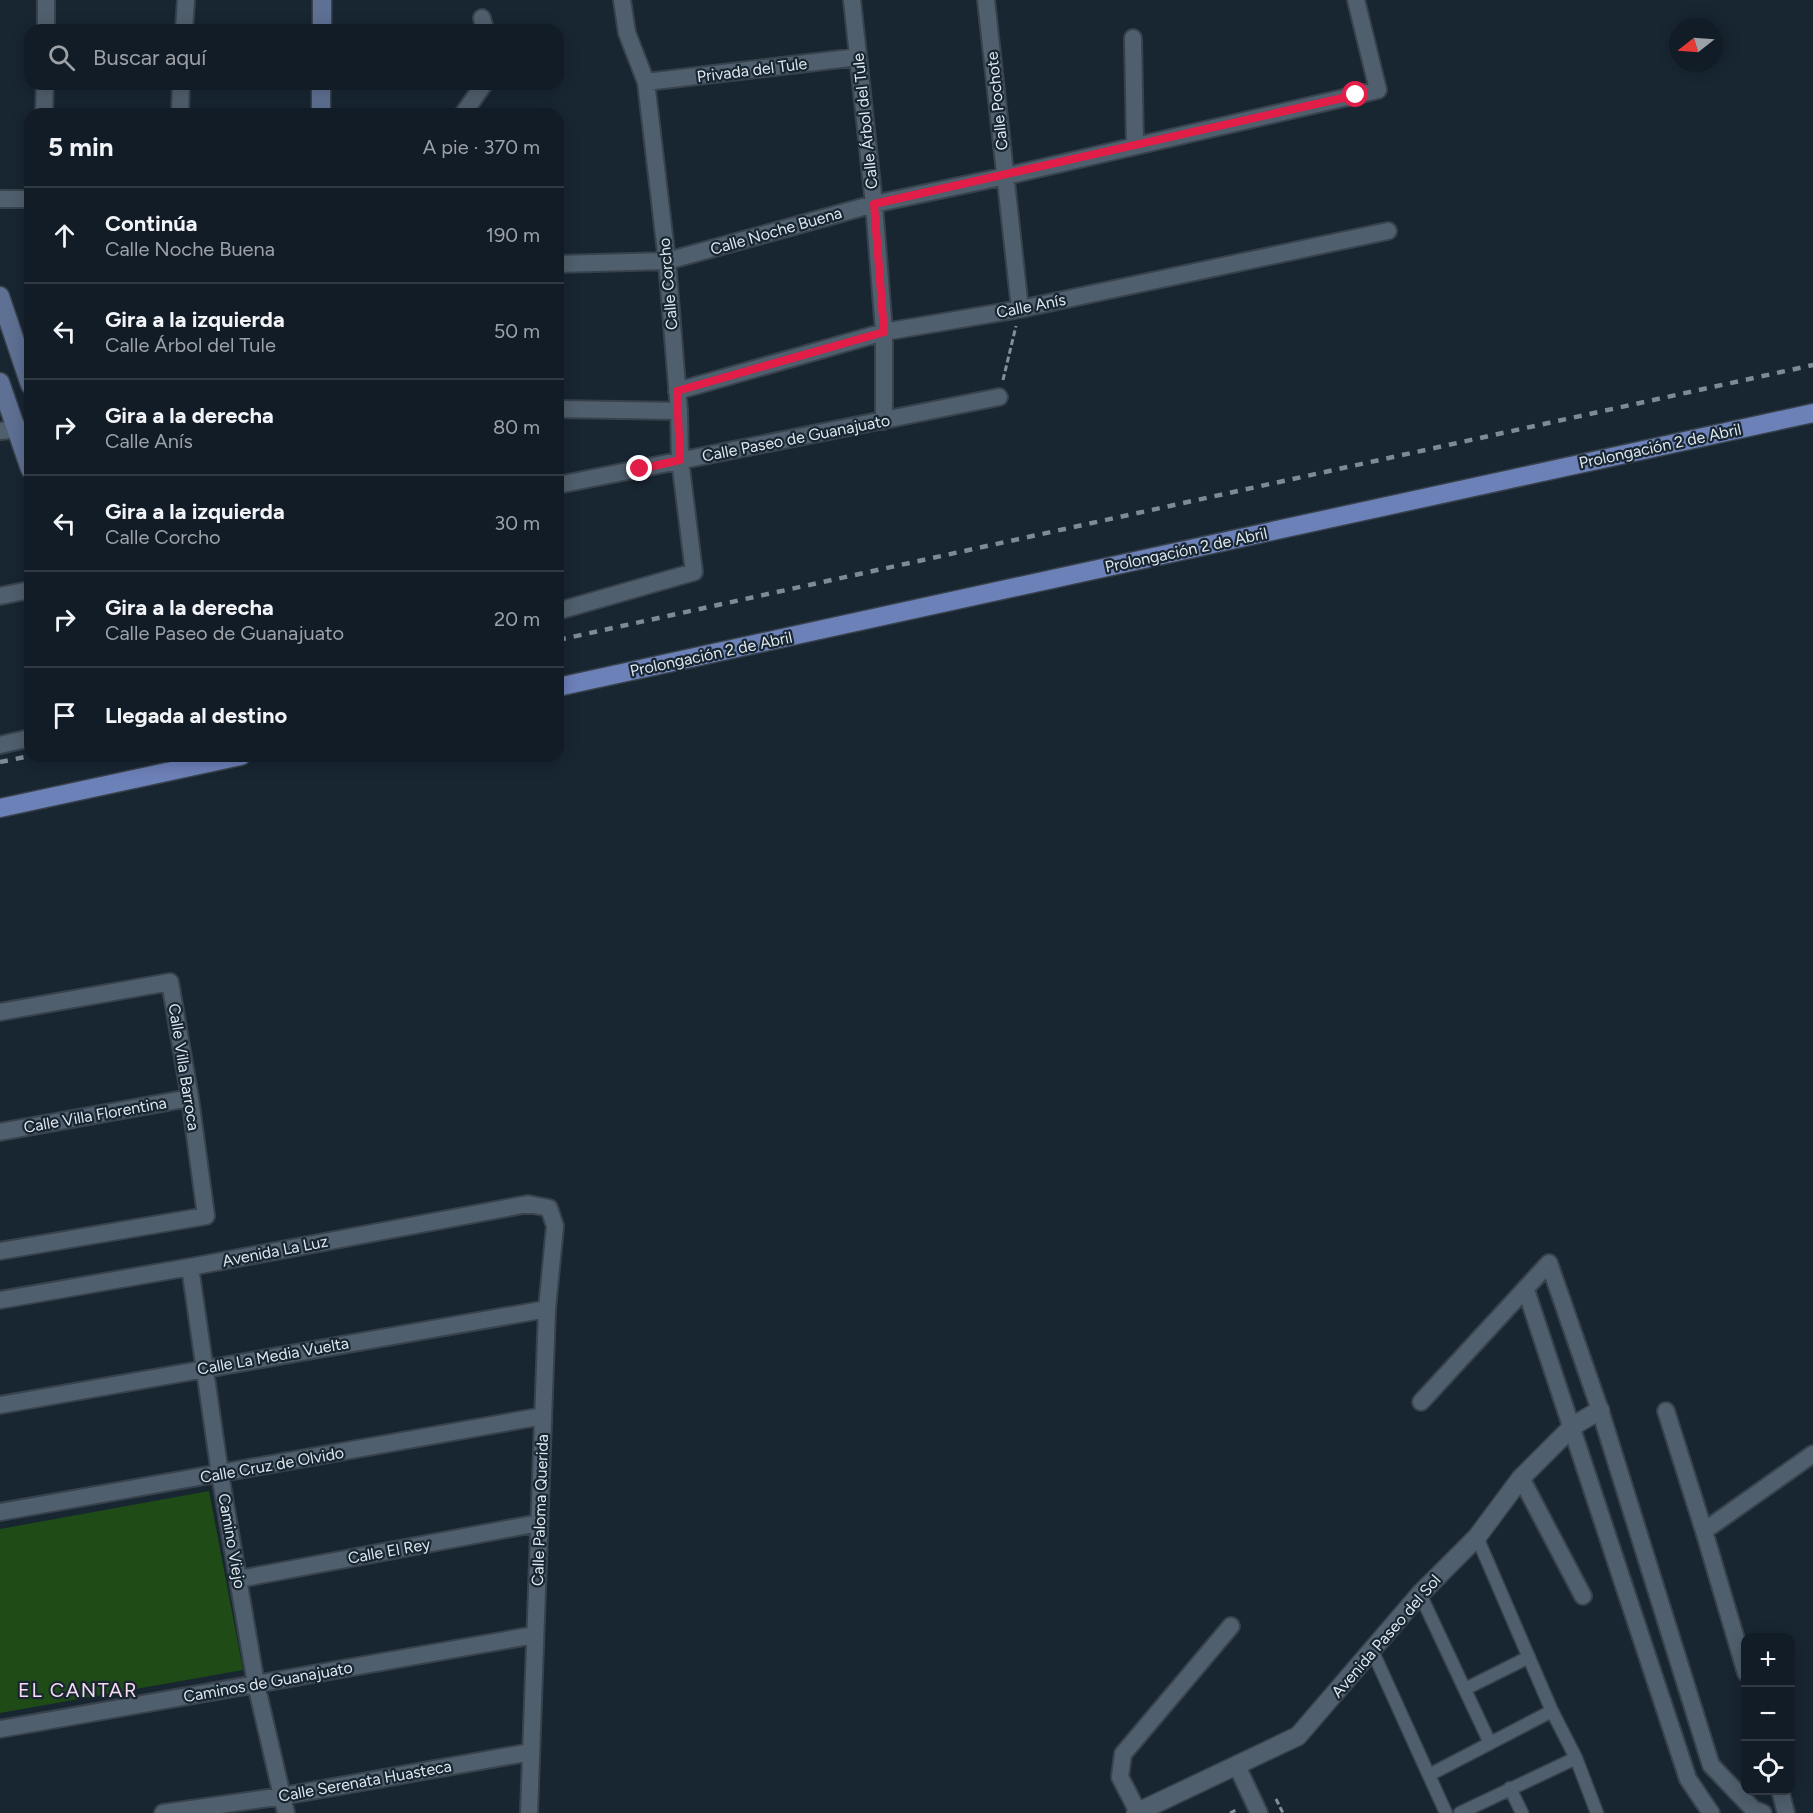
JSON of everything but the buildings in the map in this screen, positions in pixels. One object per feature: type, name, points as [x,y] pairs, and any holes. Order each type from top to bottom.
[{"type":"main road","points":[[322,0],[322,24]]},
{"type":"main road","points":[[321,90],[321,108]]},
{"type":"main road","points":[[0,296],[24,366]]},
{"type":"main road","points":[[0,382],[24,452]]},
{"type":"main road","name":"Prolongación 2 de Abril","points":[[564,686],[1813,413]]},
{"type":"main road","points":[[0,808],[213,762]]},
{"type":"street","points":[[46,0],[46,24]]},
{"type":"street","points":[[184,24],[186,0]]},
{"type":"street","name":"Calle Corcho","points":[[564,608],[694,572],[680,460],[679,411],[667,261],[646,82],[627,33],[622,0]]},
{"type":"street","name":"Calle Árbol del Tule","points":[[852,0],[874,204],[884,332],[884,421]]},
{"type":"street","name":"Calle Pochote","points":[[986,0],[1020,309]]},
{"type":"street","name":"Calle Noche Buena","points":[[564,264],[667,261],[874,204],[1378,90],[1356,0]]},
{"type":"street","points":[[1132,38],[1135,146]]},
{"type":"street","name":"Privada del Tule","points":[[646,82],[858,57]]},
{"type":"street","points":[[44,108],[45,90]]},
{"type":"street","points":[[180,108],[181,90]]},
{"type":"street","points":[[467,108],[480,90]]},
{"type":"street","points":[[0,199],[24,199]]},
{"type":"street","name":"Calle Anís","points":[[677,391],[884,332],[1020,309],[1388,231]]},
{"type":"street","name":"Calle Paseo de Guanajuato","points":[[564,484],[999,397]]},
{"type":"street","points":[[564,409],[679,411]]},
{"type":"street","points":[[0,596],[24,591]]},
{"type":"street","points":[[0,745],[24,739]]},
{"type":"street","name":"Calle Villa Barroca","points":[[0,1012],[170,982],[190,1098],[206,1216],[0,1251]]},
{"type":"street","name":"Calle Villa Florentina","points":[[0,1132],[190,1098]]},
{"type":"street","name":"Avenida La Luz","points":[[0,1300],[528,1204],[549,1208]]},
{"type":"street","name":"Calle Paloma Querida","points":[[529,1813],[547,1309],[555,1226],[549,1208]]},
{"type":"street","points":[[1421,1402],[1549,1263],[1600,1410],[1711,1766],[1753,1809],[1763,1813]]},
{"type":"street","name":"Camino Viejo","points":[[189,1267],[220,1474],[256,1684],[286,1813]]},
{"type":"street","points":[[1526,1290],[1573,1426],[1688,1779],[1710,1813]]},
{"type":"street","name":"Calle La Media Vuelta","points":[[0,1405],[547,1309]]},
{"type":"street","name":"Avenida Paseo del Sol","points":[[1137,1812],[1298,1736],[1420,1594],[1477,1537],[1521,1478],[1573,1426],[1600,1410]]},
{"type":"street","points":[[1666,1412],[1741,1656]]},
{"type":"street","name":"Calle Cruz de Olvido","points":[[0,1512],[543,1416]]},
{"type":"street","points":[[1704,1531],[1813,1454]]},
{"type":"street","points":[[1521,1478],[1583,1596]]},
{"type":"street","name":"Calle El Rey","points":[[239,1579],[539,1523]]},
{"type":"street","points":[[1477,1537],[1552,1711],[1576,1758],[1597,1813]]},
{"type":"street","points":[[1420,1594],[1490,1743]]},
{"type":"street","points":[[1137,1812],[1120,1777],[1123,1754],[1231,1626]]},
{"type":"street","name":"Caminos de Guanajuato","points":[[0,1729],[535,1635]]},
{"type":"street","points":[[1371,1650],[1446,1813]]},
{"type":"street","points":[[1465,1689],[1530,1657]]},
{"type":"street","points":[[1429,1775],[1552,1711]]},
{"type":"street","name":"Calle Serenata Huasteca","points":[[163,1813],[283,1796],[531,1752]]},
{"type":"street","points":[[1460,1813],[1576,1758]]},
{"type":"street","points":[[1237,1766],[1259,1813]]},
{"type":"street","points":[[1688,1779],[1711,1766]]},
{"type":"street","points":[[1510,1788],[1522,1813]]},
{"type":"street","points":[[1781,1795],[1786,1813]]},
{"type":"path","points":[[999,397],[1020,309]]},
{"type":"path","points":[[1276,1799],[1283,1813]]},
{"type":"green space","points":[[209,1491],[243,1670],[0,1713],[0,1529]]},
{"type":"railway","points":[[564,639],[1813,365]]},
{"type":"railway","points":[[0,762],[24,757]]},
{"type":"district","name":"EL CANTAR","points":[[78,1690]]},
{"type":"route","points":[[640,469],[680,460],[677,391],[884,332],[874,204],[1356,95]]}]
